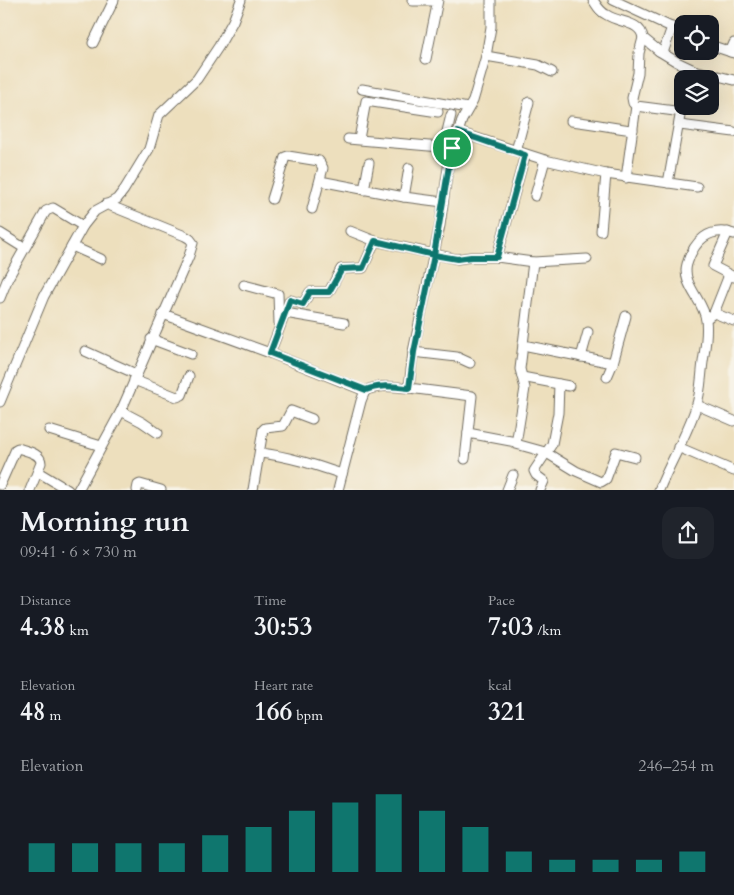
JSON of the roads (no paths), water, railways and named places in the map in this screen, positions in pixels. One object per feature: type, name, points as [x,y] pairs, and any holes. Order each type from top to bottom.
[{"type":"main road","points":[[413,0],[433,0]]},
{"type":"street","points":[[92,43],[114,0]]},
{"type":"street","points":[[0,402],[44,296],[83,226],[95,211],[117,198],[124,190],[149,149],[159,115],[197,79],[219,46],[241,0]]},
{"type":"street","points":[[426,59],[438,0]]},
{"type":"street","points":[[409,388],[452,148],[468,108],[473,101],[486,56],[491,0]]},
{"type":"street","points":[[593,0],[599,10],[606,15],[638,27],[641,30],[643,38],[632,103],[636,106],[679,112],[680,125],[668,183]]},
{"type":"street","points":[[614,0],[628,3],[672,27],[664,50],[659,51]]},
{"type":"street","points":[[643,38],[659,51],[694,70],[734,80]]},
{"type":"street","points":[[719,48],[732,53],[734,43]]},
{"type":"street","points":[[486,56],[538,65],[552,72]]},
{"type":"street","points":[[362,89],[468,108]]},
{"type":"street","points":[[359,140],[366,101],[438,112]]},
{"type":"street","points":[[497,257],[521,153],[529,102]]},
{"type":"street","points":[[626,178],[636,106]]},
{"type":"street","points":[[442,152],[451,115]]},
{"type":"street","points":[[571,121],[633,130]]},
{"type":"street","points":[[680,125],[734,132]]},
{"type":"street","points":[[458,132],[545,160],[626,178],[697,187]]},
{"type":"street","points":[[348,139],[442,152],[452,148]]},
{"type":"street","points":[[272,199],[284,159],[288,156],[319,161],[323,168],[312,209]]},
{"type":"street","points":[[535,196],[545,160]]},
{"type":"street","points":[[364,190],[369,163]]},
{"type":"street","points":[[404,197],[409,168]]},
{"type":"street","points":[[601,231],[606,174]]},
{"type":"street","points":[[320,181],[404,197],[443,202]]},
{"type":"street","points":[[78,490],[121,411],[193,243],[185,236],[106,204]]},
{"type":"street","points":[[0,298],[8,278],[40,218],[46,211],[50,208],[83,226]]},
{"type":"street","points":[[350,231],[375,241],[457,259],[497,257],[533,262],[587,259]]},
{"type":"street","points":[[663,489],[678,446],[697,405],[706,340],[706,319],[686,277],[686,265],[702,237],[708,233],[731,233]]},
{"type":"street","points":[[706,319],[714,313],[732,276],[715,268],[713,263],[731,233]]},
{"type":"street","points":[[0,234],[24,248]]},
{"type":"street","points":[[270,353],[290,300],[303,304],[310,292],[329,292],[342,269],[363,268],[375,241]]},
{"type":"street","points":[[72,246],[101,259]]},
{"type":"street","points":[[516,442],[525,388],[520,369],[533,262]]},
{"type":"street","points":[[244,285],[278,294],[280,328]]},
{"type":"street","points":[[285,313],[344,323]]},
{"type":"street","points":[[714,313],[734,321]]},
{"type":"street","points":[[163,314],[366,390]]},
{"type":"street","points":[[607,377],[613,363],[626,316]]},
{"type":"street","points":[[581,357],[588,332]]},
{"type":"street","points":[[151,339],[191,354]]},
{"type":"street","points":[[523,345],[613,363]]},
{"type":"street","points":[[84,351],[177,397],[182,395],[189,376]]},
{"type":"street","points":[[414,352],[457,357],[470,363]]},
{"type":"street","points":[[522,377],[570,386]]},
{"type":"street","points":[[540,490],[544,481],[534,471],[552,444],[558,414],[559,384]]},
{"type":"street","points":[[338,490],[366,390],[372,387],[409,388],[472,396],[465,459]]},
{"type":"street","points":[[697,405],[734,421]]},
{"type":"street","points":[[121,411],[158,433]]},
{"type":"street","points":[[254,490],[263,430],[265,428],[283,426],[291,411],[312,419]]},
{"type":"street","points":[[49,430],[101,446]]},
{"type":"street","points":[[468,433],[516,442],[518,446],[545,452],[600,486],[606,480],[616,452],[635,457]]},
{"type":"street","points":[[678,446],[734,471]]},
{"type":"street","points":[[0,486],[17,448],[41,458],[38,472],[30,490]]},
{"type":"street","points":[[260,453],[297,459],[342,474]]},
{"type":"street","points":[[38,472],[68,490]]},
{"type":"street","points":[[507,490],[513,475]]},
{"type":"street","points":[[137,490],[140,484],[161,490]]}]
